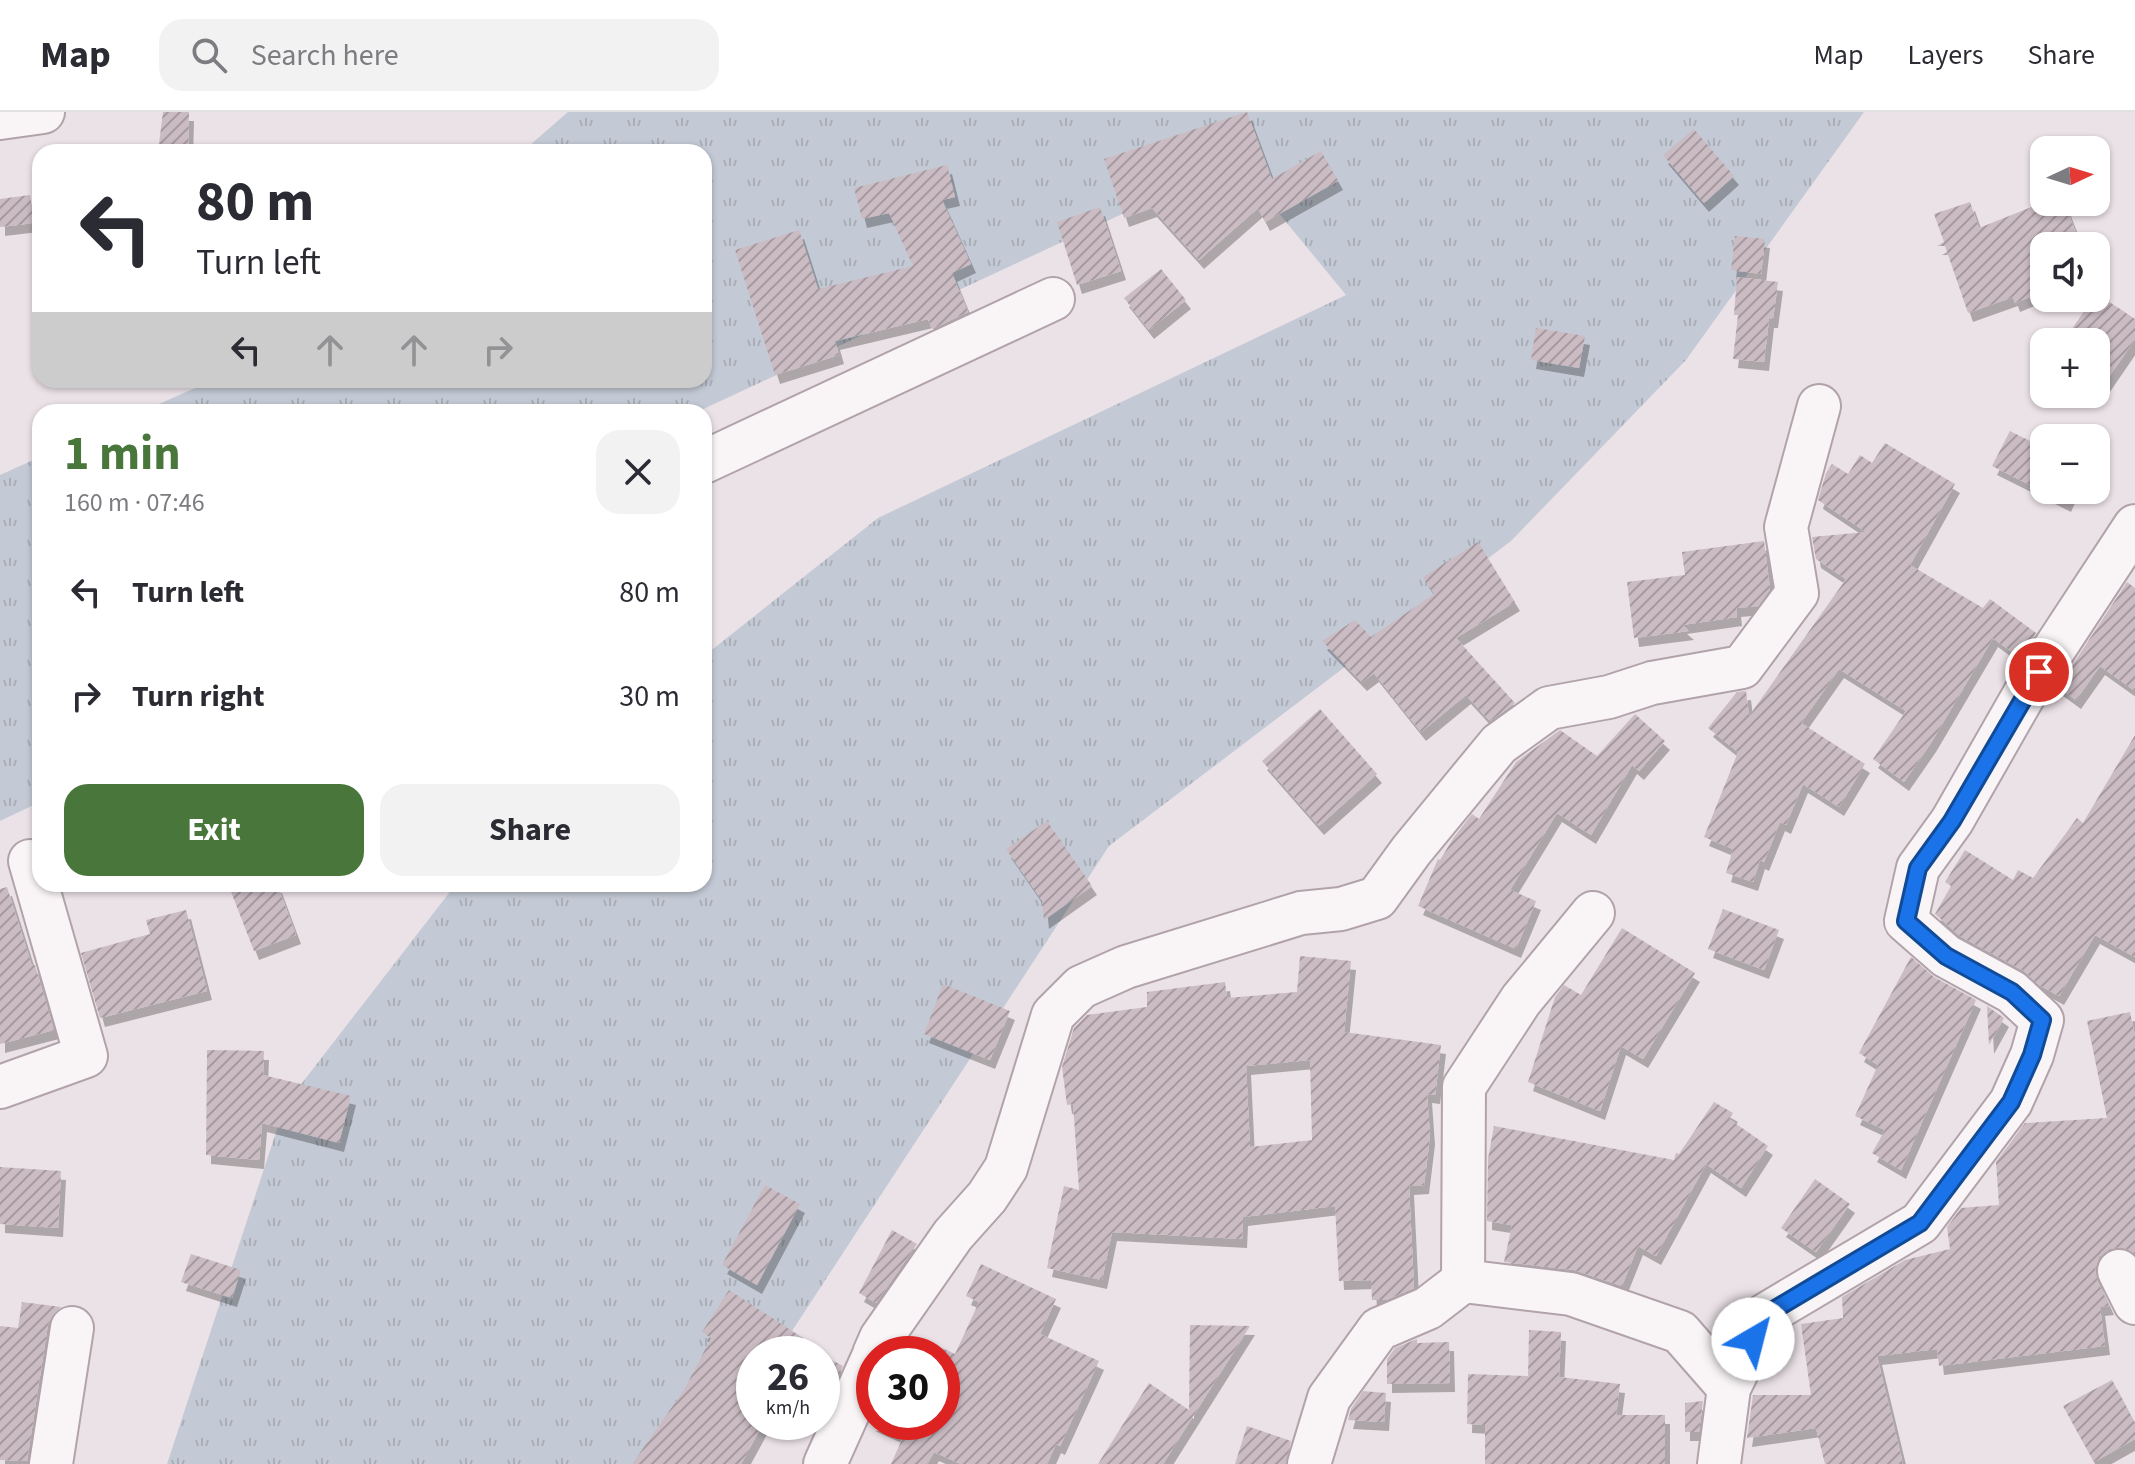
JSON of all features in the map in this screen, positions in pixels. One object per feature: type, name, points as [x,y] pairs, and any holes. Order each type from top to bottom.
[{"type":"street","points":[[0,118],[43,112]]},
{"type":"street","points":[[712,458],[1053,299]]},
{"type":"street","points":[[882,1336],[953,1235],[987,1197],[1006,1168],[1053,1015],[1081,987],[1126,967],[1301,913],[1341,909],[1377,898],[1411,851],[1499,744],[1549,708],[1609,697],[1652,683],[1742,667],[1797,593],[1786,527],[1819,406]]},
{"type":"street","points":[[1719,1464],[1729,1388],[1765,1315],[1920,1223],[2011,1102],[2032,1055],[2042,1020],[2012,992],[1946,956],[1906,921],[1918,868],[1952,821],[2024,695],[2135,526]]},
{"type":"street","points":[[23,863],[32,891]]},
{"type":"street","points":[[0,1087],[86,1056],[32,892]]},
{"type":"street","points":[[1463,1281],[1464,1087],[1521,1000],[1593,913]]},
{"type":"street","points":[[1309,1464],[1329,1398],[1379,1329],[1428,1308],[1463,1281],[1571,1294],[1680,1332],[1729,1388]]},
{"type":"street","points":[[51,1464],[72,1328]]},
{"type":"street","points":[[825,1464],[856,1394]]},
{"type":"green space","points":[[568,112],[1864,112],[1686,360],[1511,541],[1109,846],[789,1336],[736,1336],[736,1394],[704,1464],[167,1464],[285,1105],[450,892],[712,892],[712,650],[878,518],[1346,295],[1236,161],[712,405],[159,404],[195,388],[712,388],[712,144],[531,144]]},
{"type":"green space","points":[[32,461],[32,806],[0,821],[0,475]]},
{"type":"building","points":[[163,112],[189,112],[188,144],[159,144]]},
{"type":"building","points":[[1247,112],[1272,179],[1321,151],[1338,181],[1265,222],[1258,208],[1199,260],[1152,208],[1124,218],[1104,159]]},
{"type":"building","points":[[1694,129],[1734,176],[1704,203],[1663,155]]},
{"type":"building","points":[[947,165],[955,197],[942,200],[971,264],[952,273],[968,312],[932,329],[928,319],[835,341],[839,355],[775,375],[735,250],[799,230],[818,289],[913,266],[889,213],[862,219],[854,188]]},
{"type":"building","points":[[30,195],[32,223],[0,227],[0,199]]},
{"type":"building","points":[[1970,202],[1979,228],[2030,208],[2030,216],[2069,216],[2076,232],[2030,232],[2030,297],[2015,303],[2013,297],[1968,313],[1945,246],[1937,246],[1944,242],[1934,214]]},
{"type":"building","points":[[1100,207],[1121,271],[1077,285],[1057,222]]},
{"type":"building","points":[[1735,236],[1765,239],[1761,274],[1731,270]]},
{"type":"building","points":[[1161,269],[1186,300],[1149,330],[1124,298]]},
{"type":"building","points":[[1737,277],[1778,282],[1773,319],[1769,319],[1764,362],[1733,359],[1738,315],[1734,315]]},
{"type":"building","points":[[2110,302],[2135,319],[2135,339],[2110,376],[2110,328],[2073,328],[2083,312],[2110,312]]},
{"type":"building","points":[[1536,328],[1585,336],[1579,368],[1531,360]]},
{"type":"building","points":[[2010,431],[2030,441],[2030,485],[1992,466]]},
{"type":"building","points":[[1885,443],[1955,484],[1910,565],[1983,608],[1990,599],[2036,633],[2020,658],[1993,638],[1931,743],[1904,782],[1873,759],[1906,711],[1839,669],[1801,723],[1865,764],[1839,807],[1803,784],[1786,825],[1780,822],[1764,862],[1760,860],[1753,882],[1726,873],[1733,849],[1704,837],[1738,752],[1708,728],[1737,692],[1746,691],[1749,716],[1846,579],[1816,559],[1812,537],[1866,532],[1818,500],[1832,464],[1848,474],[1860,455],[1872,463]]},
{"type":"building","points":[[1764,541],[1770,589],[1758,606],[1736,608],[1737,617],[1682,625],[1689,631],[1634,638],[1627,582],[1685,575],[1682,552]]},
{"type":"building","points":[[1478,542],[1515,602],[1456,638],[1515,703],[1490,721],[1466,695],[1421,732],[1374,673],[1362,682],[1322,641],[1355,620],[1371,637],[1434,594],[1423,577]]},
{"type":"building","points":[[2127,582],[2135,588],[2135,691],[2100,666],[2076,700],[2058,687]]},
{"type":"building","points":[[1320,709],[1377,774],[1319,826],[1262,761]]},
{"type":"building","points":[[1635,714],[1665,741],[1639,771],[1632,765],[1591,835],[1557,813],[1510,890],[1536,901],[1516,949],[1418,906],[1438,859],[1472,814],[1479,819],[1516,762],[1560,730],[1597,756]]},
{"type":"building","points":[[2135,735],[2135,957],[2095,935],[2059,996],[2039,985],[2024,971],[1960,936],[1935,914],[1951,886],[1945,882],[1965,850],[2013,880],[2018,870],[2033,878],[2077,818],[2083,823]]},
{"type":"building","points":[[1047,821],[1092,886],[1044,920],[1042,901],[1006,849]]},
{"type":"building","points":[[7,887],[54,1030],[0,1044],[0,889]]},
{"type":"building","points":[[231,892],[280,892],[296,935],[254,951]]},
{"type":"building","points":[[1723,909],[1779,930],[1764,970],[1708,949]]},
{"type":"building","points":[[186,910],[207,991],[100,1018],[81,953],[150,934],[146,920]]},
{"type":"building","points":[[1622,928],[1695,973],[1643,1059],[1621,1046],[1600,1111],[1528,1082],[1555,997],[1564,985],[1581,995]]},
{"type":"building","points":[[1300,956],[1351,961],[1344,1032],[1441,1045],[1435,1095],[1427,1094],[1430,1136],[1424,1185],[1409,1186],[1414,1288],[1386,1300],[1372,1300],[1371,1280],[1339,1281],[1335,1206],[1243,1217],[1242,1239],[1112,1232],[1102,1280],[1047,1268],[1064,1186],[1079,1190],[1073,1104],[1067,1105],[1062,1067],[1074,1028],[1087,1015],[1147,1007],[1147,992],[1225,982],[1227,998],[1297,992]],"holes":[[[1310,1060],[1312,1140],[1250,1147],[1246,1066]]]},
{"type":"building","points":[[1911,957],[1934,977],[1976,1000],[1901,1170],[1872,1153],[1885,1130],[1855,1116],[1878,1065],[1859,1053]]},
{"type":"building","points":[[943,984],[1010,1011],[990,1060],[924,1034]]},
{"type":"building","points":[[1987,1006],[2004,1018],[1989,1045]]},
{"type":"building","points":[[2130,1012],[2135,1036],[2135,1254],[2121,1247],[2109,1249],[2099,1257],[2095,1269],[2109,1306],[2100,1307],[2105,1346],[1939,1366],[1937,1349],[1877,1356],[1903,1464],[1825,1464],[1816,1428],[1747,1438],[1753,1395],[1811,1395],[1801,1324],[1843,1318],[1842,1297],[1905,1260],[1950,1249],[1947,1227],[1961,1208],[1999,1205],[1996,1162],[2025,1123],[2107,1118],[2087,1021]]},
{"type":"building","points":[[207,1050],[264,1051],[263,1075],[351,1096],[339,1143],[262,1123],[259,1160],[206,1155]]},
{"type":"building","points":[[1714,1102],[1733,1113],[1729,1119],[1768,1146],[1741,1188],[1706,1164],[1656,1256],[1638,1246],[1622,1286],[1574,1270],[1504,1262],[1512,1225],[1487,1221],[1488,1159],[1494,1126],[1674,1160]]},
{"type":"building","points":[[0,1167],[61,1171],[58,1228],[0,1224]]},
{"type":"building","points":[[1815,1179],[1850,1204],[1816,1252],[1781,1228]]},
{"type":"building","points":[[765,1185],[800,1204],[757,1285],[722,1265]]},
{"type":"building","points":[[892,1230],[917,1244],[876,1303],[859,1293]]},
{"type":"building","points":[[191,1254],[241,1270],[232,1298],[181,1282]]},
{"type":"building","points":[[981,1264],[1056,1299],[1040,1334],[1099,1361],[1060,1446],[1056,1444],[1047,1464],[961,1464],[934,1452],[927,1464],[891,1464],[902,1440],[960,1440],[960,1343],[979,1302],[966,1296]]},
{"type":"building","points":[[729,1290],[800,1336],[736,1336],[736,1440],[754,1440],[741,1464],[632,1464],[684,1390],[711,1338],[702,1332]]},
{"type":"building","points":[[22,1302],[61,1307],[48,1324],[27,1461],[0,1460],[0,1326],[18,1328]]},
{"type":"building","points":[[1190,1325],[1250,1326],[1163,1464],[1098,1464],[1149,1383],[1189,1410]]},
{"type":"building","points":[[1529,1330],[1561,1332],[1559,1377],[1620,1384],[1616,1415],[1665,1415],[1665,1464],[1485,1464],[1485,1425],[1467,1424],[1468,1374],[1528,1376]]},
{"type":"building","points":[[1417,1339],[1417,1343],[1449,1342],[1450,1383],[1387,1384],[1387,1359],[1395,1348]]},
{"type":"building","points":[[2112,1380],[2135,1423],[2135,1439],[2094,1462],[2063,1406]]},
{"type":"building","points":[[1363,1391],[1386,1393],[1384,1422],[1348,1420]]},
{"type":"building","points":[[1703,1401],[1699,1432],[1685,1432],[1685,1403]]},
{"type":"building","points":[[1247,1426],[1291,1441],[1286,1464],[1235,1464]]},
{"type":"route","points":[[1753,1339],[1765,1315],[1920,1223],[2011,1102],[2032,1055],[2042,1020],[2012,992],[1946,956],[1906,921],[1918,868],[1952,821],[2039,672]]}]
